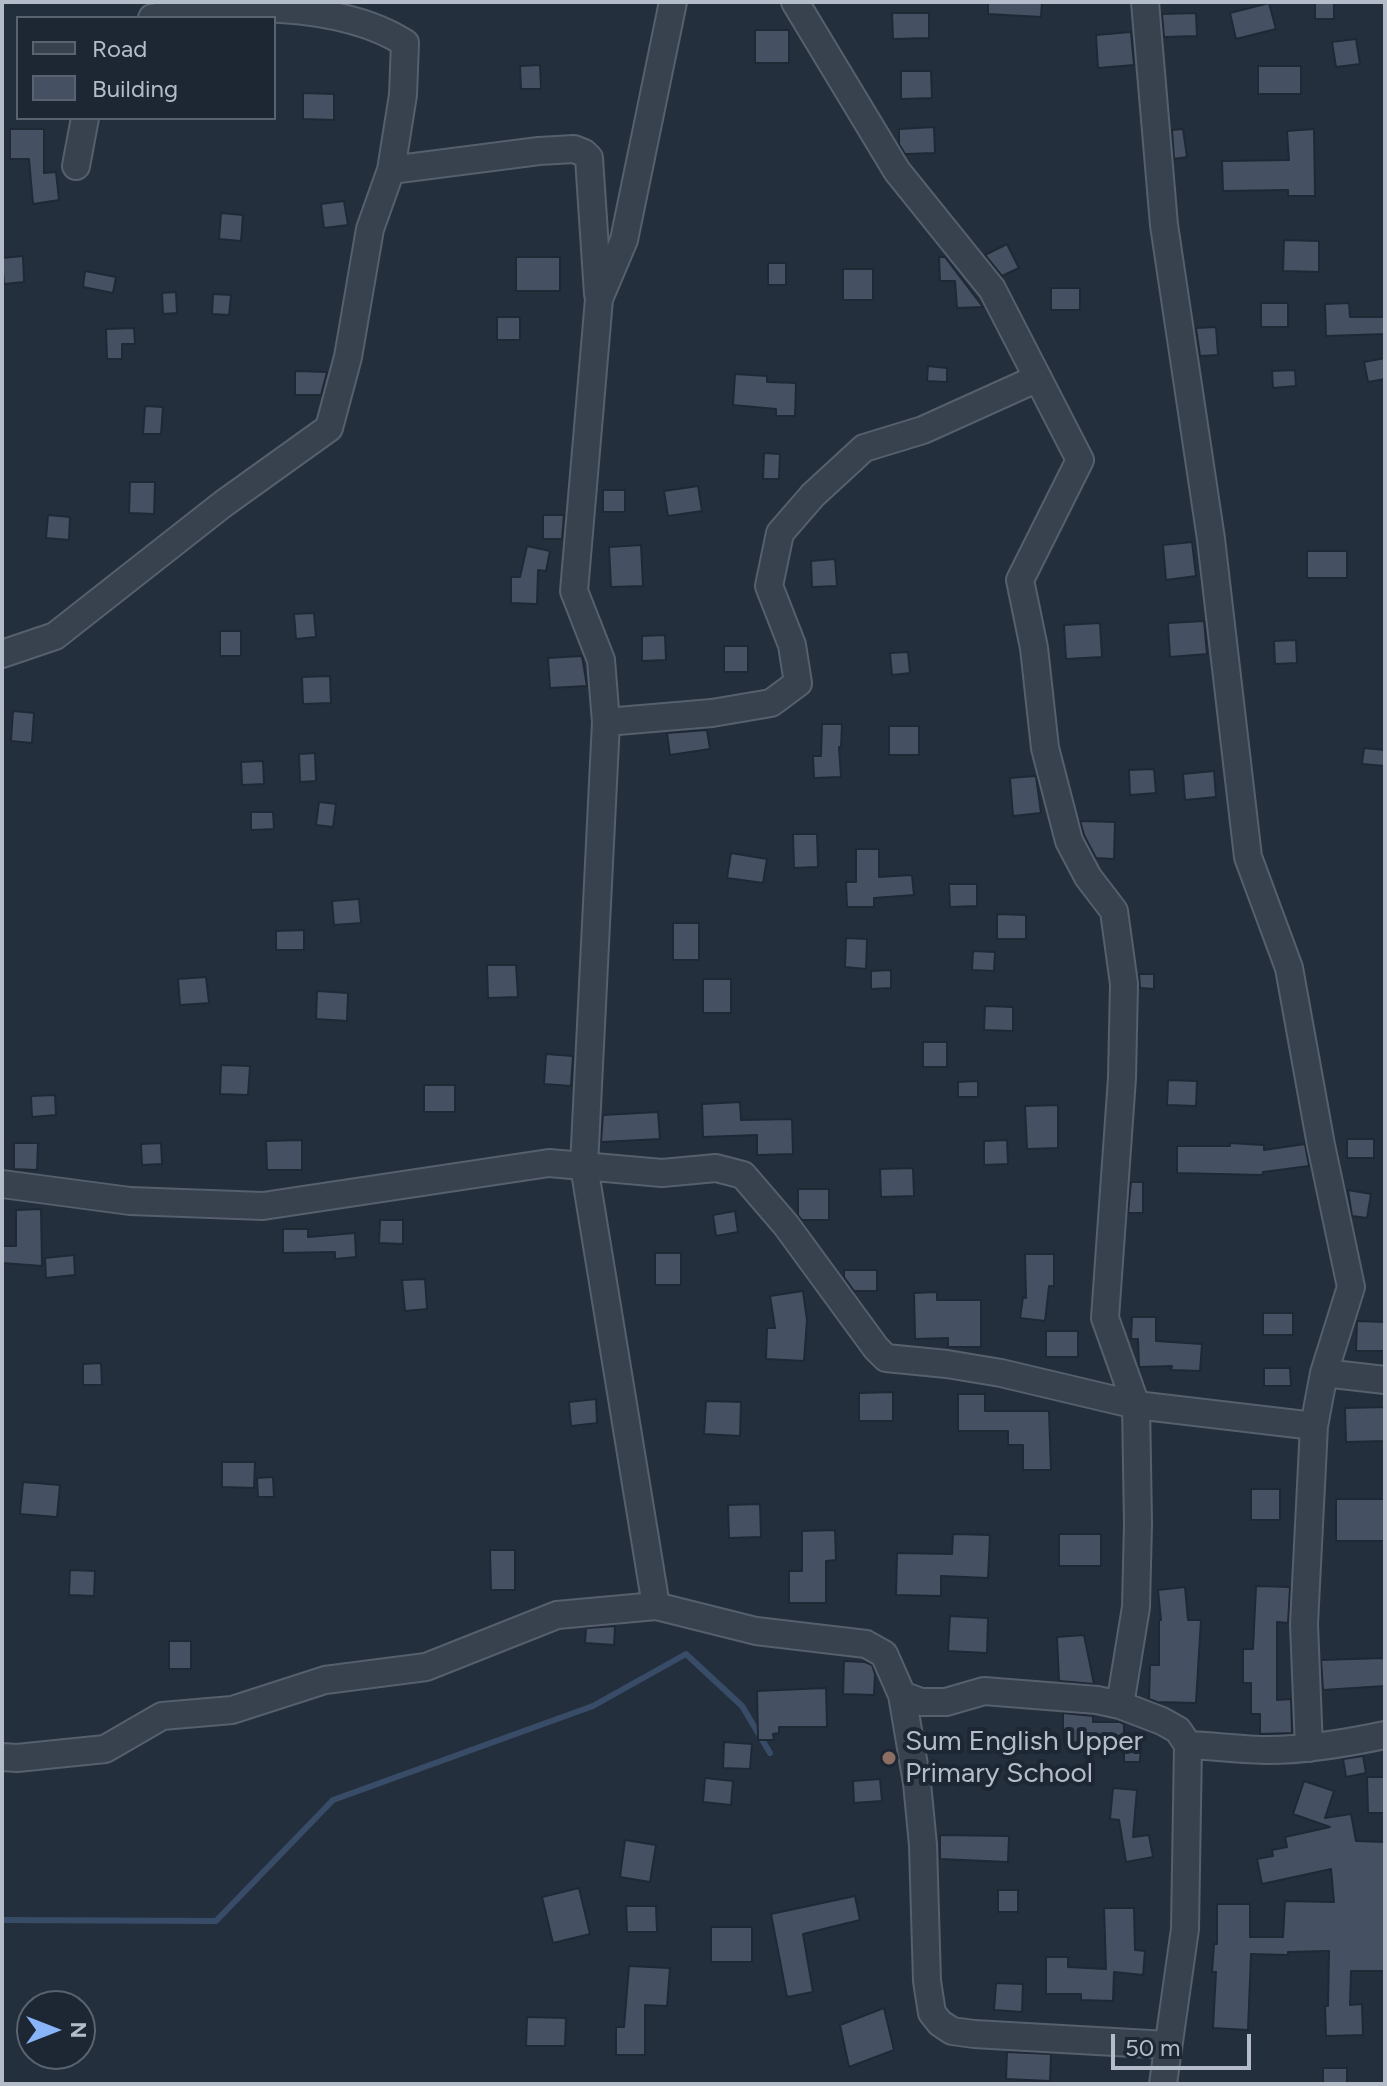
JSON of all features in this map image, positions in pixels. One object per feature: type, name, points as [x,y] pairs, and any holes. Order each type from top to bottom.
[{"type":"street","points":[[599,299],[624,240],[673,2]]},
{"type":"street","points":[[795,2],[897,171],[992,289],[1080,460],[1020,580],[1034,648],[1045,748],[1069,841],[1088,877],[1114,911],[1122,969],[1122,1078],[1105,1318],[1136,1405],[1138,1523],[1136,1607],[1120,1705]]},
{"type":"street","points":[[1145,2],[1164,225],[1211,539],[1248,857],[1289,968],[1351,1287],[1324,1373],[1314,1426],[1304,1624],[1309,1748]]},
{"type":"street","points":[[2,654],[55,636],[223,504],[329,428],[348,357],[370,229],[391,170],[403,95],[405,43],[379,30],[311,13],[259,8],[194,11],[164,16]]},
{"type":"street","points":[[76,166],[85,120]]},
{"type":"street","points":[[391,170],[539,151],[574,149],[589,158],[599,299],[574,591],[601,660],[606,722],[584,1166],[656,1606]]},
{"type":"street","points":[[606,722],[712,713],[771,703],[798,683],[792,645],[769,586],[780,533],[813,495],[864,448],[923,430],[1038,378]]},
{"type":"street","points":[[2,1184],[130,1201],[263,1206],[549,1163],[662,1173],[716,1168],[743,1175],[786,1225],[886,1358],[1001,1373],[1136,1405],[1314,1426]]},
{"type":"street","points":[[1324,1373],[1385,1380]]},
{"type":"street","points":[[2,1757],[105,1749],[162,1716],[232,1710],[325,1680],[426,1667],[557,1615],[656,1606],[756,1631],[866,1644],[884,1654],[902,1695],[917,1783],[923,1845],[927,1981],[932,2013],[952,2031],[974,2034],[1167,2045]]},
{"type":"street","points":[[902,1695],[921,1702],[946,1702],[984,1691],[1097,1700],[1120,1705],[1178,1730],[1188,1745],[1185,1929],[1163,2084]]},
{"type":"street","points":[[1188,1745],[1268,1750],[1309,1748],[1385,1735]]},
{"type":"building","points":[[988,2],[1042,2],[1041,17],[988,14]]},
{"type":"building","points":[[1315,2],[1334,2],[1334,19],[1315,19]]},
{"type":"building","points":[[1269,3],[1276,29],[1236,39],[1230,13]]},
{"type":"building","points":[[892,13],[929,13],[929,38],[893,39]]},
{"type":"building","points":[[1196,13],[1197,36],[1164,37],[1162,14]]},
{"type":"building","points":[[755,30],[789,30],[789,63],[755,63]]},
{"type":"building","points":[[1131,32],[1134,65],[1098,68],[1096,35]]},
{"type":"building","points":[[1356,39],[1360,64],[1336,67],[1332,42]]},
{"type":"building","points":[[540,65],[541,89],[521,89],[520,66]]},
{"type":"building","points":[[1258,66],[1301,66],[1301,94],[1258,94]]},
{"type":"building","points":[[901,71],[931,71],[932,98],[901,99]]},
{"type":"building","points":[[303,93],[334,94],[334,120],[303,119]]},
{"type":"building","points":[[934,127],[935,153],[905,154],[899,144],[899,129]]},
{"type":"building","points":[[10,129],[44,129],[44,173],[56,172],[59,200],[33,204],[29,159],[10,159]]},
{"type":"building","points":[[1183,129],[1187,157],[1174,159],[1172,130]]},
{"type":"building","points":[[1314,129],[1315,196],[1288,196],[1288,190],[1223,191],[1222,161],[1289,160],[1287,131]]},
{"type":"building","points":[[344,201],[348,225],[324,228],[321,204]]},
{"type":"building","points":[[221,213],[243,215],[241,241],[219,239]]},
{"type":"building","points":[[1284,240],[1319,241],[1319,272],[1283,271]]},
{"type":"building","points":[[1007,244],[1019,268],[1002,276],[985,255]]},
{"type":"building","points":[[23,256],[24,282],[4,284],[2,258]]},
{"type":"building","points":[[516,257],[560,257],[560,291],[516,291]]},
{"type":"building","points":[[939,257],[945,257],[983,307],[957,308],[955,281],[940,281]]},
{"type":"building","points":[[768,263],[786,263],[786,285],[768,285]]},
{"type":"building","points":[[843,269],[873,269],[873,300],[843,300]]},
{"type":"building","points":[[85,271],[116,277],[113,293],[83,287]]},
{"type":"building","points":[[1051,288],[1080,288],[1080,310],[1051,310]]},
{"type":"building","points":[[176,292],[177,313],[163,314],[162,293]]},
{"type":"building","points":[[213,294],[231,295],[229,315],[212,314]]},
{"type":"building","points":[[1261,303],[1288,303],[1288,327],[1261,327]]},
{"type":"building","points":[[1349,303],[1350,317],[1385,317],[1385,334],[1326,336],[1325,304]]},
{"type":"building","points":[[497,317],[520,317],[520,340],[497,340]]},
{"type":"building","points":[[1216,327],[1218,355],[1200,356],[1196,328]]},
{"type":"building","points":[[134,328],[135,344],[122,344],[122,359],[107,359],[106,329]]},
{"type":"building","points":[[1385,358],[1385,379],[1368,382],[1364,362]]},
{"type":"building","points":[[928,366],[947,368],[947,382],[927,381]]},
{"type":"building","points":[[1295,370],[1296,386],[1273,388],[1272,371]]},
{"type":"building","points":[[295,371],[327,372],[321,395],[295,395]]},
{"type":"building","points":[[735,374],[767,376],[767,382],[796,383],[795,416],[776,416],[776,409],[733,405]]},
{"type":"building","points":[[145,406],[163,407],[161,434],[143,434]]},
{"type":"building","points":[[764,453],[780,454],[779,479],[763,479]]},
{"type":"building","points":[[130,482],[155,482],[154,514],[129,513]]},
{"type":"building","points":[[698,486],[702,511],[668,516],[664,491]]},
{"type":"building","points":[[603,490],[625,490],[625,512],[603,512]]},
{"type":"building","points":[[48,515],[70,517],[69,540],[46,538]]},
{"type":"building","points":[[543,515],[564,515],[562,539],[543,539]]},
{"type":"building","points":[[1192,542],[1196,576],[1166,580],[1163,545]]},
{"type":"building","points":[[641,545],[643,586],[611,587],[609,547]]},
{"type":"building","points":[[527,546],[550,551],[546,571],[538,570],[537,604],[511,603],[511,577],[520,577]]},
{"type":"building","points":[[1307,551],[1347,551],[1347,578],[1307,578]]},
{"type":"building","points":[[835,559],[837,586],[812,587],[811,561]]},
{"type":"building","points":[[314,613],[316,637],[296,639],[294,614]]},
{"type":"building","points":[[1204,621],[1207,654],[1170,657],[1168,623]]},
{"type":"building","points":[[1100,623],[1102,657],[1066,659],[1064,625]]},
{"type":"building","points":[[220,631],[241,631],[241,656],[220,656]]},
{"type":"building","points":[[665,635],[666,660],[642,661],[642,636]]},
{"type":"building","points":[[1296,640],[1297,663],[1275,664],[1274,641]]},
{"type":"building","points":[[724,646],[748,646],[748,672],[724,672]]},
{"type":"building","points":[[908,652],[910,673],[892,675],[890,653]]},
{"type":"building","points":[[582,656],[587,686],[550,688],[548,658]]},
{"type":"building","points":[[330,676],[331,703],[303,704],[302,677]]},
{"type":"building","points":[[13,711],[34,713],[32,743],[11,741]]},
{"type":"building","points":[[822,724],[842,724],[839,747],[841,777],[814,778],[813,756],[821,756]]},
{"type":"building","points":[[889,726],[919,726],[919,755],[889,755]]},
{"type":"building","points":[[707,730],[710,749],[670,755],[667,733]]},
{"type":"building","points":[[1364,748],[1385,750],[1385,766],[1362,764]]},
{"type":"building","points":[[315,753],[316,781],[300,782],[299,754]]},
{"type":"building","points":[[263,761],[264,784],[242,785],[241,762]]},
{"type":"building","points":[[1154,769],[1156,793],[1130,795],[1129,770]]},
{"type":"building","points":[[1214,771],[1216,797],[1185,800],[1183,774]]},
{"type":"building","points":[[1036,776],[1041,813],[1013,816],[1010,778]]},
{"type":"building","points":[[319,802],[336,804],[333,827],[316,825]]},
{"type":"building","points":[[251,812],[273,812],[274,829],[251,830]]},
{"type":"building","points":[[1080,821],[1115,822],[1114,859],[1096,858]]},
{"type":"building","points":[[793,834],[817,834],[818,867],[794,868]]},
{"type":"building","points":[[856,849],[879,849],[879,877],[912,875],[914,895],[874,898],[874,907],[847,907],[846,882],[856,882]]},
{"type":"building","points":[[731,853],[767,859],[763,883],[727,878]]},
{"type":"building","points":[[949,884],[977,884],[977,906],[950,907]]},
{"type":"building","points":[[359,899],[361,923],[334,925],[332,901]]},
{"type":"building","points":[[997,914],[1026,915],[1026,939],[997,939]]},
{"type":"building","points":[[673,923],[699,923],[699,960],[673,960]]},
{"type":"building","points":[[304,930],[304,950],[276,950],[276,931]]},
{"type":"building","points":[[846,938],[867,939],[866,969],[845,967]]},
{"type":"building","points":[[973,951],[995,952],[994,971],[972,970]]},
{"type":"building","points":[[487,965],[516,965],[518,997],[488,998]]},
{"type":"building","points":[[891,970],[891,988],[871,989],[871,971]]},
{"type":"building","points":[[1139,974],[1154,974],[1154,989],[1140,988]]},
{"type":"building","points":[[206,977],[209,1003],[180,1005],[178,979]]},
{"type":"building","points":[[703,979],[731,979],[731,1013],[703,1013]]},
{"type":"building","points":[[317,991],[348,993],[347,1021],[316,1019]]},
{"type":"building","points":[[985,1006],[1013,1007],[1013,1031],[984,1030]]},
{"type":"building","points":[[923,1042],[947,1042],[947,1067],[923,1067]]},
{"type":"building","points":[[546,1054],[573,1056],[571,1086],[544,1084]]},
{"type":"building","points":[[221,1065],[250,1066],[248,1095],[220,1094]]},
{"type":"building","points":[[1168,1080],[1197,1081],[1196,1106],[1167,1105]]},
{"type":"building","points":[[978,1081],[978,1097],[958,1097],[958,1082]]},
{"type":"building","points":[[424,1085],[455,1085],[455,1112],[424,1112]]},
{"type":"building","points":[[55,1095],[56,1115],[32,1117],[31,1096]]},
{"type":"building","points":[[740,1102],[741,1120],[792,1119],[793,1154],[757,1155],[757,1135],[703,1137],[702,1104]]},
{"type":"building","points":[[1058,1105],[1058,1148],[1027,1149],[1025,1106]]},
{"type":"building","points":[[658,1112],[660,1139],[601,1142],[603,1115]]},
{"type":"building","points":[[1347,1139],[1374,1139],[1374,1158],[1347,1158]]},
{"type":"building","points":[[302,1140],[302,1170],[267,1170],[266,1141]]},
{"type":"building","points":[[1007,1140],[1008,1164],[984,1165],[984,1141]]},
{"type":"building","points":[[14,1143],[38,1143],[37,1170],[14,1169]]},
{"type":"building","points":[[161,1143],[162,1164],[142,1165],[141,1144]]},
{"type":"building","points":[[1230,1143],[1264,1145],[1264,1150],[1305,1144],[1309,1166],[1263,1172],[1262,1175],[1177,1173],[1177,1146],[1230,1146]]},
{"type":"building","points":[[913,1168],[914,1196],[881,1197],[880,1169]]},
{"type":"building","points":[[1131,1182],[1143,1182],[1143,1213],[1128,1213]]},
{"type":"building","points":[[798,1189],[829,1189],[829,1220],[802,1220],[798,1215]]},
{"type":"building","points":[[1348,1190],[1371,1194],[1367,1218],[1352,1216]]},
{"type":"building","points":[[41,1209],[42,1266],[2,1263],[3,1246],[16,1246],[16,1210]]},
{"type":"building","points":[[735,1211],[738,1232],[716,1236],[713,1215]]},
{"type":"building","points":[[380,1220],[403,1220],[403,1244],[379,1243]]},
{"type":"building","points":[[283,1229],[308,1229],[308,1237],[355,1233],[356,1257],[335,1259],[335,1252],[283,1253]]},
{"type":"building","points":[[655,1253],[681,1253],[681,1285],[655,1285]]},
{"type":"building","points":[[1025,1254],[1054,1254],[1054,1286],[1049,1286],[1045,1321],[1020,1318],[1023,1297],[1026,1298]]},
{"type":"building","points":[[74,1255],[75,1275],[46,1278],[45,1258]]},
{"type":"building","points":[[844,1270],[877,1270],[877,1291],[854,1291],[844,1277]]},
{"type":"building","points":[[425,1279],[427,1309],[405,1311],[402,1280]]},
{"type":"building","points":[[803,1291],[807,1320],[804,1361],[766,1359],[767,1328],[775,1328],[770,1296]]},
{"type":"building","points":[[937,1292],[937,1300],[981,1300],[981,1347],[948,1347],[948,1338],[915,1339],[914,1293]]},
{"type":"building","points":[[1263,1313],[1293,1313],[1293,1335],[1263,1335]]},
{"type":"building","points":[[1132,1317],[1156,1317],[1156,1341],[1202,1344],[1200,1371],[1171,1370],[1172,1366],[1139,1367],[1138,1339],[1131,1339]]},
{"type":"building","points":[[1357,1321],[1385,1322],[1384,1351],[1356,1351]]},
{"type":"building","points":[[1046,1331],[1078,1331],[1078,1357],[1046,1357]]},
{"type":"building","points":[[101,1363],[102,1385],[83,1385],[83,1364]]},
{"type":"building","points":[[1264,1368],[1290,1368],[1291,1386],[1264,1386]]},
{"type":"building","points":[[893,1392],[893,1421],[859,1421],[859,1393]]},
{"type":"building","points":[[958,1394],[985,1394],[985,1411],[1049,1411],[1051,1470],[1023,1470],[1023,1445],[1008,1445],[1008,1431],[958,1431]]},
{"type":"building","points":[[596,1399],[597,1423],[571,1426],[569,1402]]},
{"type":"building","points":[[706,1401],[741,1402],[740,1436],[704,1434]]},
{"type":"building","points":[[1384,1407],[1384,1441],[1346,1442],[1345,1408]]},
{"type":"building","points":[[222,1462],[255,1462],[254,1488],[222,1487]]},
{"type":"building","points":[[273,1477],[274,1497],[258,1497],[257,1478]]},
{"type":"building","points":[[23,1482],[60,1485],[57,1517],[20,1514]]},
{"type":"building","points":[[1251,1489],[1280,1489],[1280,1520],[1251,1520]]},
{"type":"building","points":[[1336,1499],[1385,1499],[1385,1541],[1336,1541]]},
{"type":"building","points":[[760,1504],[761,1537],[729,1538],[728,1505]]},
{"type":"building","points":[[835,1530],[836,1560],[826,1561],[826,1603],[789,1603],[789,1571],[802,1571],[802,1531]]},
{"type":"building","points":[[953,1534],[990,1535],[988,1578],[941,1576],[941,1596],[896,1595],[897,1553],[952,1554]]},
{"type":"building","points":[[1059,1534],[1101,1534],[1101,1566],[1059,1566]]},
{"type":"building","points":[[490,1550],[515,1550],[515,1590],[491,1590]]},
{"type":"building","points":[[70,1570],[95,1571],[94,1596],[69,1595]]},
{"type":"building","points":[[1256,1586],[1290,1587],[1288,1623],[1277,1622],[1277,1700],[1291,1699],[1292,1733],[1260,1734],[1260,1714],[1251,1714],[1251,1683],[1243,1683],[1243,1649],[1253,1649]]},
{"type":"building","points":[[1185,1587],[1188,1620],[1201,1620],[1196,1703],[1157,1702],[1149,1699],[1150,1665],[1159,1665],[1161,1620],[1158,1590]]},
{"type":"building","points":[[950,1616],[988,1618],[987,1653],[948,1651]]},
{"type":"building","points":[[615,1626],[614,1645],[585,1643],[586,1628]]},
{"type":"building","points":[[1084,1635],[1094,1684],[1059,1681],[1057,1637]]},
{"type":"building","points":[[169,1641],[191,1641],[191,1669],[169,1669]]},
{"type":"building","points":[[1385,1658],[1385,1686],[1323,1690],[1321,1660]]},
{"type":"building","points":[[844,1661],[872,1665],[874,1695],[843,1694]]},
{"type":"building","points":[[826,1688],[827,1727],[779,1727],[779,1733],[773,1734],[774,1740],[758,1740],[757,1691]]},
{"type":"building","points":[[1063,1713],[1093,1716],[1093,1722],[1120,1722],[1124,1724],[1124,1736],[1093,1736],[1093,1743],[1063,1742]]},
{"type":"building","points":[[1124,1739],[1141,1740],[1140,1762],[1124,1762]]},
{"type":"building","points":[[724,1742],[752,1744],[750,1769],[723,1768]]},
{"type":"building","points":[[1363,1756],[1366,1773],[1346,1777],[1343,1759]]},
{"type":"building","points":[[1367,1777],[1385,1777],[1385,1813],[1368,1813]]},
{"type":"building","points":[[705,1778],[733,1781],[731,1805],[703,1802]]},
{"type":"building","name":"Sum English Upper Primary School","points":[[880,1779],[882,1801],[854,1803],[853,1781]]},
{"type":"building","points":[[1304,1781],[1334,1791],[1325,1818],[1351,1814],[1356,1841],[1385,1842],[1385,1971],[1351,1971],[1350,2005],[1362,2004],[1363,2035],[1326,2036],[1329,1951],[1288,1952],[1288,1955],[1251,1954],[1248,2030],[1213,2028],[1216,1972],[1212,1972],[1214,1944],[1217,1944],[1217,1904],[1250,1904],[1250,1937],[1283,1937],[1285,1901],[1334,1902],[1331,1869],[1262,1884],[1257,1859],[1273,1856],[1272,1850],[1287,1847],[1285,1837],[1330,1827],[1293,1814]]},
{"type":"building","points":[[1113,1788],[1137,1790],[1133,1837],[1149,1835],[1153,1857],[1126,1862],[1119,1820],[1110,1819]]},
{"type":"building","points":[[940,1835],[1009,1836],[1008,1862],[940,1859]]},
{"type":"building","points":[[625,1840],[656,1845],[650,1882],[620,1877]]},
{"type":"building","points":[[579,1888],[590,1934],[553,1943],[542,1897]]},
{"type":"building","points":[[998,1890],[1018,1890],[1018,1912],[998,1912]]},
{"type":"building","points":[[855,1896],[860,1920],[803,1934],[813,1992],[787,1997],[771,1914]]},
{"type":"building","points":[[626,1906],[656,1906],[657,1932],[627,1932]]},
{"type":"building","points":[[1104,1908],[1134,1908],[1135,1950],[1145,1951],[1143,1975],[1114,1972],[1113,2001],[1081,2000],[1081,1994],[1046,1994],[1046,1957],[1068,1957],[1068,1967],[1106,1969]]},
{"type":"building","points":[[711,1927],[752,1927],[752,1962],[711,1962]]},
{"type":"building","points":[[629,1966],[670,1968],[667,2006],[645,2005],[645,2055],[616,2055],[616,2027],[624,2027]]},
{"type":"building","points":[[996,1983],[1023,1984],[1022,2012],[994,2010]]},
{"type":"building","points":[[884,2008],[894,2050],[849,2067],[840,2025]]},
{"type":"building","points":[[527,2017],[566,2018],[565,2046],[526,2046]]},
{"type":"building","points":[[1007,2052],[1051,2054],[1050,2081],[1006,2079]]},
{"type":"building","points":[[1323,2068],[1347,2068],[1347,2084],[1323,2084]]},
{"type":"waterway","points":[[2,1920],[216,1921],[333,1800],[593,1706],[686,1654],[742,1706],[770,1753]]},
{"type":"place","name":"Sum English Upper Primary School","points":[[889,1758]]}]
